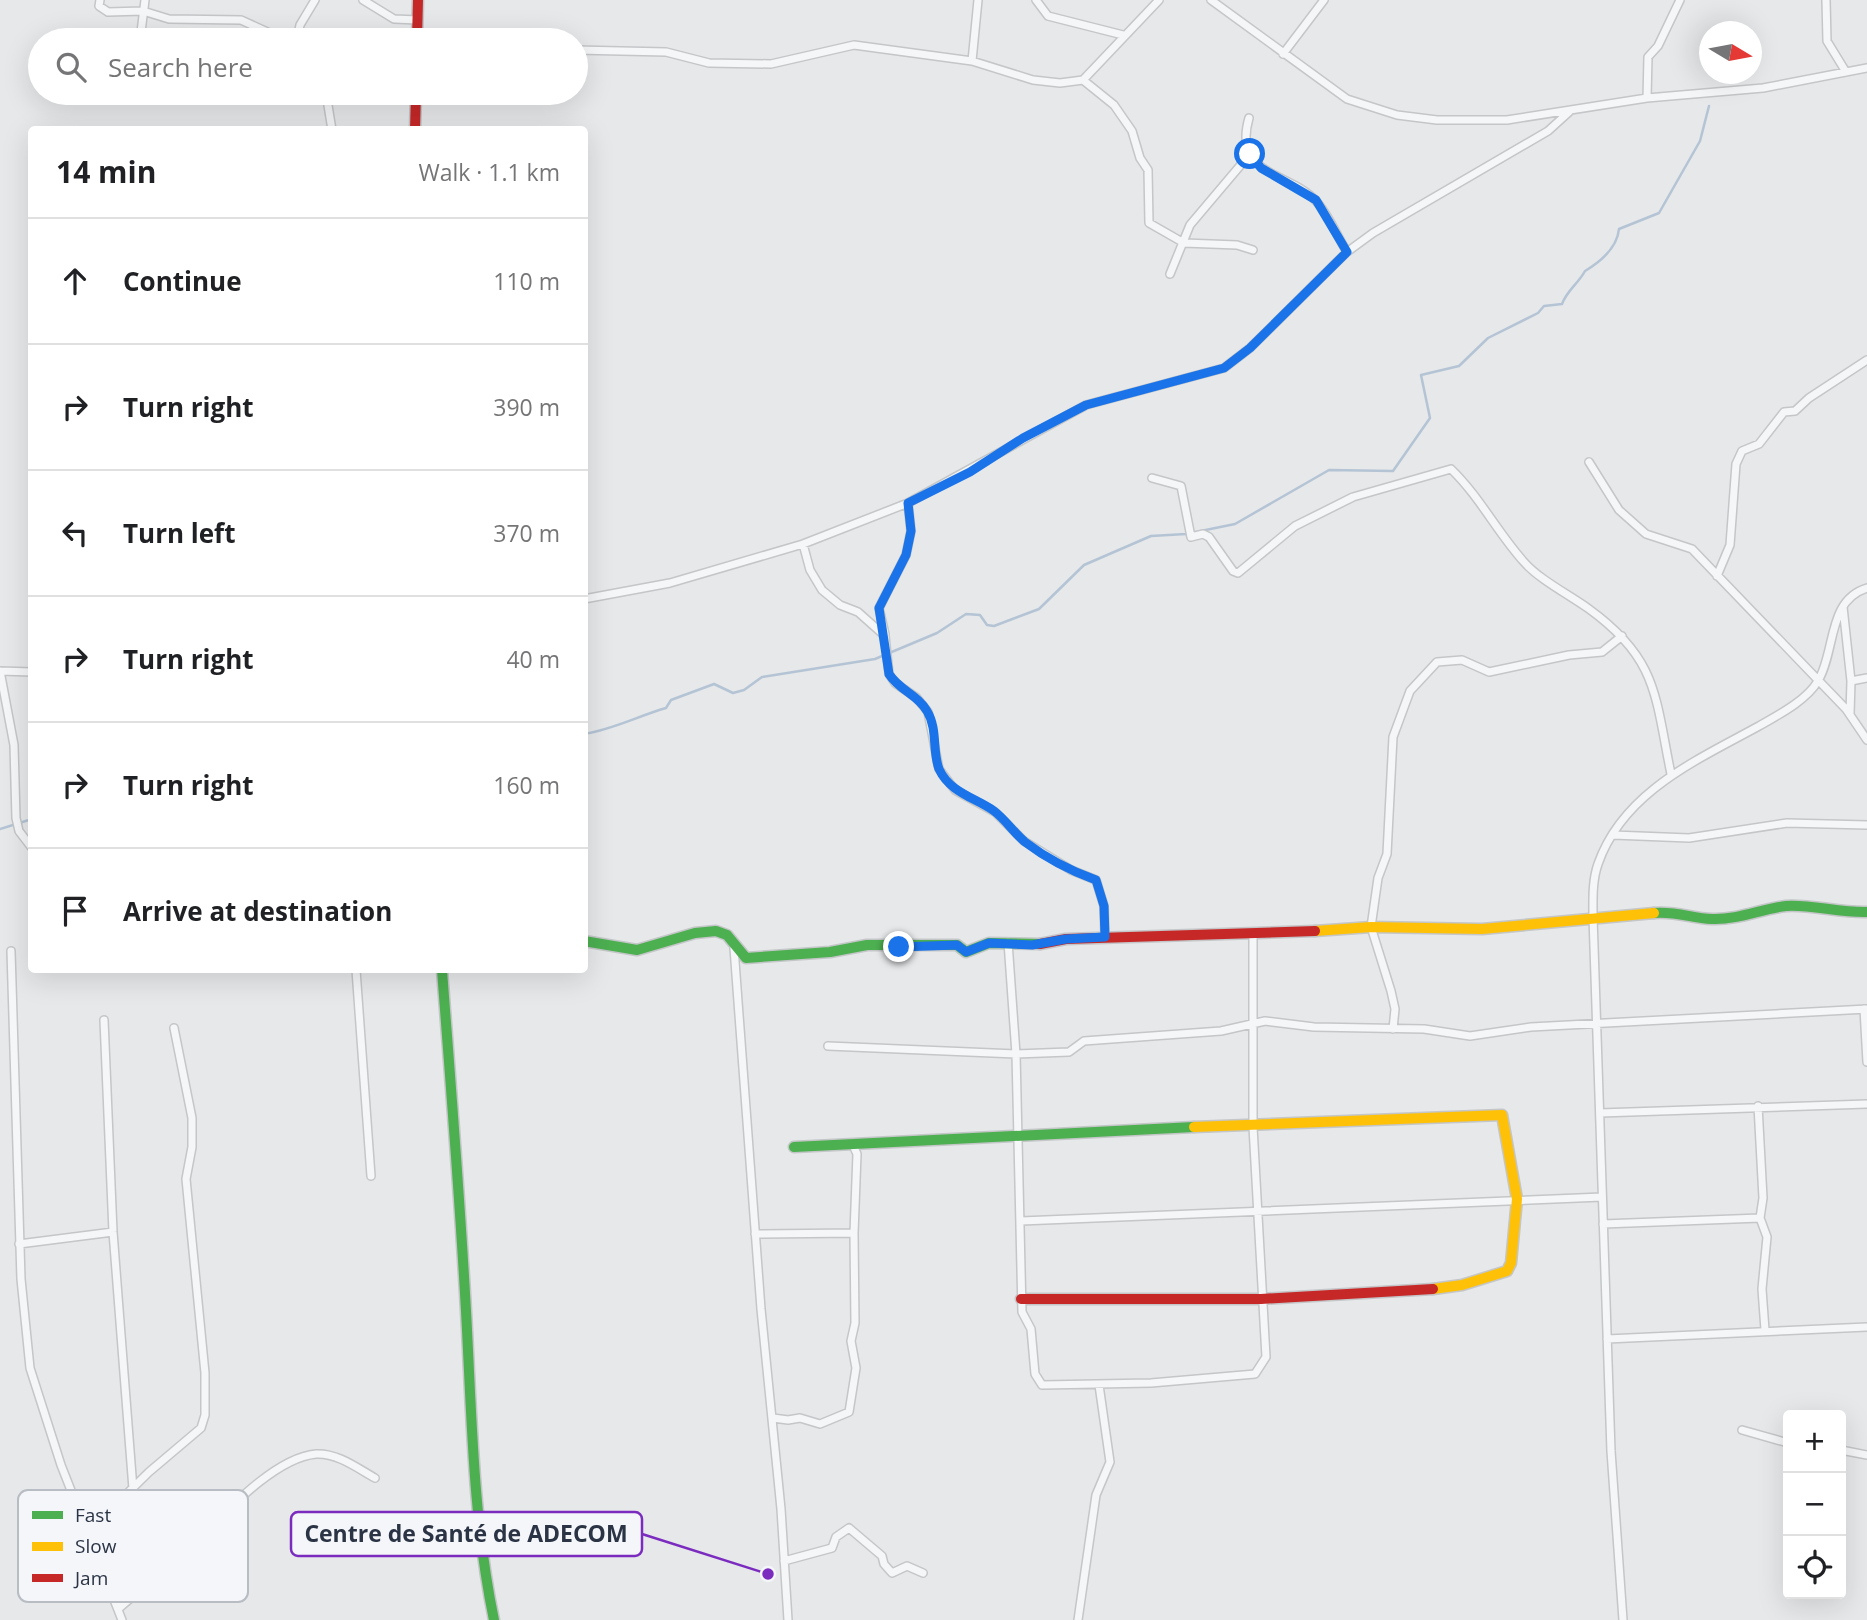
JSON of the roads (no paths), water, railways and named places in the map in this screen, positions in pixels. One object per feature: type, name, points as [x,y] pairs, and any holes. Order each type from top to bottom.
[{"type":"street","points":[[100,0],[99,6],[107,12],[143,11],[169,19],[241,20],[259,28]]},
{"type":"street","points":[[141,28],[145,0]]},
{"type":"street","points":[[299,28],[315,0]]},
{"type":"street","points":[[363,0],[394,19],[418,20]]},
{"type":"street","points":[[418,0],[418,28]]},
{"type":"street","points":[[972,61],[978,0]]},
{"type":"street","points":[[1036,0],[1048,16],[1123,36]]},
{"type":"street","points":[[588,50],[666,52],[709,63],[771,64],[854,45],[972,61],[1033,80],[1060,83],[1083,80],[1106,59],[1123,36],[1159,0]]},
{"type":"street","points":[[1211,0],[1347,99],[1397,115],[1437,120],[1507,120],[1647,98],[1763,88],[1867,68]]},
{"type":"street","points":[[1283,54],[1324,0]]},
{"type":"street","points":[[1647,98],[1648,57],[1658,46],[1680,0]]},
{"type":"street","points":[[1826,0],[1827,41],[1846,72]]},
{"type":"street","points":[[1083,80],[1114,105],[1132,131],[1140,158],[1147,170],[1149,223],[1184,243],[1237,245],[1254,250]]},
{"type":"street","points":[[329,105],[331,126]]},
{"type":"street","points":[[415,126],[416,105]]},
{"type":"street","points":[[588,598],[670,583],[803,544],[908,503],[970,472],[1023,438],[1086,405],[1224,368],[1250,348],[1347,252],[1373,233],[1548,131],[1569,112]]},
{"type":"street","points":[[1249,118],[1246,130],[1250,154],[1261,168],[1316,200],[1347,252]]},
{"type":"street","points":[[1170,274],[1190,225],[1250,154]]},
{"type":"street","points":[[1717,576],[1730,545],[1736,464],[1742,451],[1759,444],[1784,412],[1795,411],[1808,398],[1867,360]]},
{"type":"street","points":[[1589,462],[1619,510],[1646,534],[1692,549],[1850,715],[1867,740]]},
{"type":"street","points":[[1152,478],[1181,486],[1191,533],[1209,537],[1233,571],[1238,573],[1295,526],[1353,497],[1451,470],[1471,488],[1524,563],[1622,636],[1644,664],[1653,685],[1671,774]]},
{"type":"street","points":[[908,503],[911,531],[906,555],[879,608],[889,674],[895,683],[916,698],[928,712],[934,730],[939,769],[956,790],[995,812],[1024,841],[1071,870],[1096,880],[1104,906],[1105,937]]},
{"type":"street","points":[[803,544],[810,570],[822,590],[840,605],[859,612],[885,636]]},
{"type":"street","points":[[1623,1620],[1611,1451],[1592,917],[1598,863],[1613,835],[1646,793],[1671,774],[1784,712],[1817,682],[1843,603],[1855,591],[1867,588]]},
{"type":"street","points":[[1843,603],[1851,681],[1850,715]]},
{"type":"street","points":[[1393,1029],[1395,1009],[1371,927],[1378,878],[1387,854],[1393,737],[1410,691],[1437,662],[1462,660],[1489,671],[1569,655],[1602,652],[1622,636]]},
{"type":"street","points":[[28,672],[0,671],[14,745],[16,818],[19,831],[28,843]]},
{"type":"street","points":[[1851,681],[1867,678]]},
{"type":"street","points":[[1613,835],[1689,838],[1787,823],[1815,826],[1867,825]]},
{"type":"street","points":[[588,942],[609,949],[622,947],[641,950],[666,940],[710,932],[724,933],[734,948],[746,958],[830,952],[867,945],[957,945],[966,952],[989,943],[1032,945],[1066,939],[1105,937],[1371,927],[1482,929],[1674,911],[1711,919],[1751,915],[1788,906],[1841,913],[1867,912]]},
{"type":"street","points":[[1008,943],[1016,1054],[1015,1134],[1021,1221],[1022,1312],[1031,1329],[1038,1381],[1042,1385],[1099,1385],[1255,1374],[1266,1357],[1253,1127],[1253,933]]},
{"type":"street","points":[[734,948],[788,1620]]},
{"type":"street","points":[[11,951],[19,1244],[30,1368],[71,1490]]},
{"type":"street","points":[[356,973],[371,1176]]},
{"type":"street","points":[[442,973],[463,1256],[476,1501],[483,1576],[494,1620]]},
{"type":"street","points":[[828,1046],[1016,1054],[1069,1052],[1084,1041],[1221,1031],[1265,1021],[1314,1027],[1424,1029],[1470,1036],[1531,1027],[1866,1009],[1867,1062]]},
{"type":"street","points":[[104,1020],[113,1232],[133,1489]]},
{"type":"street","points":[[133,1489],[201,1428],[205,1415],[205,1373],[186,1179],[192,1146],[192,1118],[174,1028]]},
{"type":"street","points":[[1600,1113],[1758,1105],[1867,1104]]},
{"type":"street","points":[[1758,1105],[1763,1198],[1760,1218],[1767,1237],[1762,1289],[1765,1330]]},
{"type":"street","points":[[794,1146],[1015,1134],[1253,1127],[1502,1115],[1517,1199],[1511,1263],[1507,1271],[1448,1288],[1261,1299],[1021,1300]]},
{"type":"street","points":[[773,1418],[800,1418],[820,1424],[849,1412],[856,1368],[851,1341],[855,1323],[857,1154],[852,1143]]},
{"type":"street","points":[[1021,1221],[1602,1197]]},
{"type":"street","points":[[1603,1224],[1760,1218]]},
{"type":"street","points":[[19,1244],[113,1232]]},
{"type":"street","points":[[755,1234],[854,1234]]},
{"type":"street","points":[[1607,1339],[1765,1330],[1867,1328]]},
{"type":"street","points":[[1078,1620],[1097,1495],[1110,1462],[1099,1385]]},
{"type":"street","points":[[1742,1430],[1783,1442]]},
{"type":"street","points":[[1846,1451],[1867,1455]]},
{"type":"street","points":[[248,1494],[289,1464],[313,1454],[340,1458],[375,1478]]},
{"type":"street","points":[[784,1561],[832,1548],[836,1537],[849,1528],[882,1556],[884,1564],[892,1573],[907,1566],[923,1573]]},
{"type":"street","points":[[115,1602],[122,1620]]},
{"type":"street","points":[[118,1609],[126,1602]]},
{"type":"waterway","points":[[588,733],[666,708],[671,700],[714,684],[733,693],[744,690],[762,677],[875,659],[937,633],[966,614],[980,615],[987,625],[994,626],[1039,609],[1084,565],[1151,536],[1186,534],[1235,524],[1329,470],[1393,471],[1430,418],[1421,375],[1459,366],[1488,338],[1538,313],[1544,306],[1562,304],[1585,271],[1611,249],[1619,229],[1659,213],[1700,141],[1709,106]]},
{"type":"waterway","points":[[0,829],[28,820]]},
{"type":"place","name":"Centre de Santé de ADECOM","points":[[768,1574]]}]
